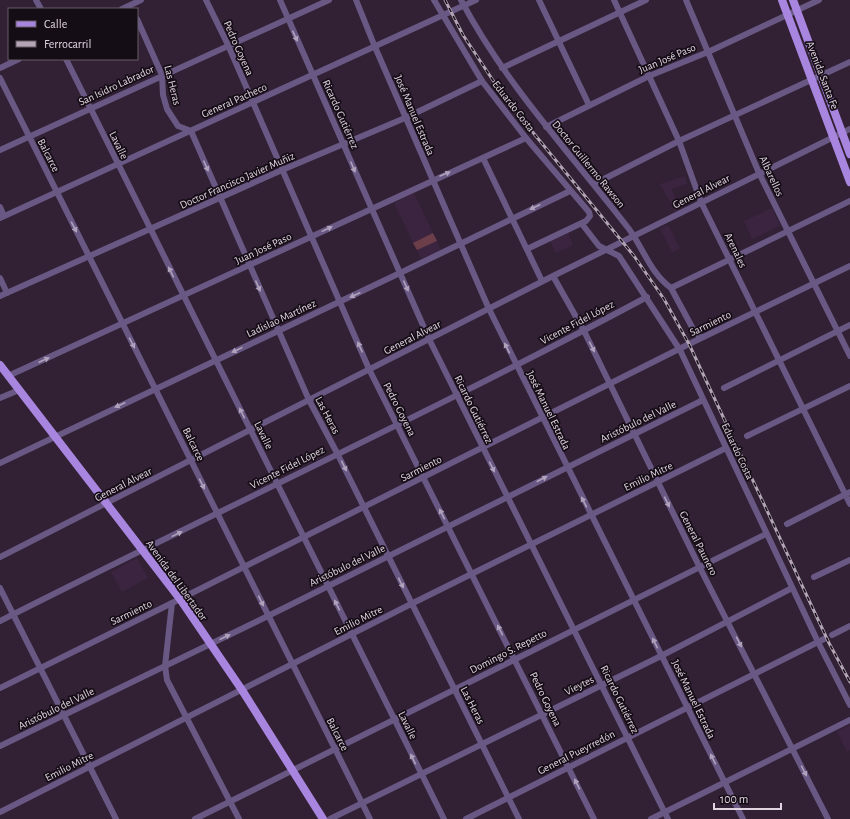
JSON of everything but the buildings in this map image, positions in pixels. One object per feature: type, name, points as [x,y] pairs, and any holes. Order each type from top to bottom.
[{"type":"main road","name":"Avenida Santa Fe","points":[[782,0],[850,182]]},
{"type":"main road","name":"Avenida Santa Fe","points":[[793,0],[821,76],[846,131],[850,154]]},
{"type":"main road","name":"Avenida del Libertador","points":[[0,365],[142,551],[176,601],[210,644],[242,690],[323,819]]},
{"type":"street","points":[[131,4],[141,0]]},
{"type":"street","name":"Pedro Goyena","points":[[206,0],[228,45],[339,302],[370,369],[594,819]]},
{"type":"street","name":"Ricardo Gutiérrez","points":[[280,0],[429,339],[668,819]]},
{"type":"street","name":"San Isidro Labrador","points":[[0,150],[329,0]]},
{"type":"street","name":"José Manuel Estrada","points":[[356,0],[405,118],[489,309],[542,419],[635,600],[686,708],[743,819]]},
{"type":"street","name":"Eduardo Costa","points":[[434,0],[442,16],[482,81],[526,138],[587,209],[590,216],[582,224],[599,246],[619,256],[680,350],[766,534],[850,705]]},
{"type":"street","name":"General Pacheco","points":[[2,217],[442,16],[463,3],[476,0]]},
{"type":"street","points":[[539,0],[589,105]]},
{"type":"street","name":"Arenales","points":[[614,0],[679,141],[701,202],[779,360],[848,493],[850,504]]},
{"type":"street","points":[[502,68],[646,0]]},
{"type":"street","name":"Albarellos","points":[[686,0],[733,116],[759,173],[850,356]]},
{"type":"street","name":"Juan José Paso","points":[[546,127],[649,76],[708,52],[788,16],[819,0]]},
{"type":"street","name":"Doctor Guillermo Rawson","points":[[463,3],[502,68],[546,127],[594,184],[634,236],[656,272],[664,283],[671,288],[696,332],[703,337]]},
{"type":"street","name":"Las Heras","points":[[138,21],[162,75],[163,95],[172,118],[181,128],[191,131],[309,400],[337,453],[519,819]]},
{"type":"street","points":[[0,68],[18,60]]},
{"type":"street","name":"Lavalle","points":[[66,60],[444,819]]},
{"type":"street","points":[[594,184],[679,141],[850,62]]},
{"type":"street","name":"Balcarce","points":[[0,78],[28,137],[90,256],[217,515],[370,819]]},
{"type":"street","name":"Doctor Francisco Javier Muñiz","points":[[0,296],[151,230],[282,170],[405,118],[482,81]]},
{"type":"street","name":"General Alvear","points":[[0,557],[542,281],[846,131]]},
{"type":"street","name":"Juan José Paso","points":[[8,376],[311,237],[432,179],[526,138]]},
{"type":"street","points":[[483,158],[542,281]]},
{"type":"street","name":"Ladislao Martínez","points":[[0,463],[570,191]]},
{"type":"street","points":[[671,288],[850,201]]},
{"type":"street","points":[[0,207],[2,217]]},
{"type":"street","points":[[527,249],[582,224]]},
{"type":"street","name":"Sarmiento","points":[[0,688],[364,508],[680,350],[703,337],[850,266]]},
{"type":"street","name":"General Paunero","points":[[553,276],[584,331],[611,384],[657,482],[828,819]]},
{"type":"street","points":[[0,278],[7,293]]},
{"type":"street","name":"Vicente Fidel López","points":[[0,621],[217,515],[456,394],[516,366],[647,297]]},
{"type":"street","points":[[724,388],[850,325]]},
{"type":"street","points":[[747,436],[850,386]]},
{"type":"street","points":[[0,398],[19,390]]},
{"type":"street","name":"Aristóbulo del Valle","points":[[0,746],[268,616],[703,400]]},
{"type":"street","name":"Emilio Mitre","points":[[0,812],[411,604],[726,448]]},
{"type":"street","points":[[787,524],[848,493]]},
{"type":"street","name":"Domingo S. Repetto","points":[[195,819],[766,534]]},
{"type":"street","points":[[814,577],[850,560]]},
{"type":"street","points":[[0,588],[116,819]]},
{"type":"street","name":"Vieytes","points":[[330,819],[661,656],[792,588]]},
{"type":"street","points":[[176,601],[165,666],[167,680],[239,819]]},
{"type":"street","points":[[832,635],[850,626]]},
{"type":"street","name":"General Pueyrredón","points":[[466,819],[824,639]]},
{"type":"street","points":[[652,819],[850,720]]},
{"type":"shaded area","points":[[685,176],[687,184],[671,189],[681,208],[675,211],[660,184]]},
{"type":"shaded area","points":[[414,193],[441,250],[421,259],[394,203]]},
{"type":"shaded area","points":[[772,208],[780,226],[752,239],[744,221]]},
{"type":"shaded area","points":[[668,225],[680,248],[672,252],[660,229]]},
{"type":"shaded area","points":[[433,233],[437,241],[417,250],[413,243]]},
{"type":"shaded area","points":[[568,233],[573,245],[556,253],[550,241]]},
{"type":"shaded area","points":[[137,558],[148,578],[122,592],[111,572]]},
{"type":"shaded area","points":[[850,725],[850,750],[847,752],[837,731]]},
{"type":"railway","points":[[445,0],[463,35],[504,97],[634,256],[664,299],[689,344],[829,643],[850,682]]}]
